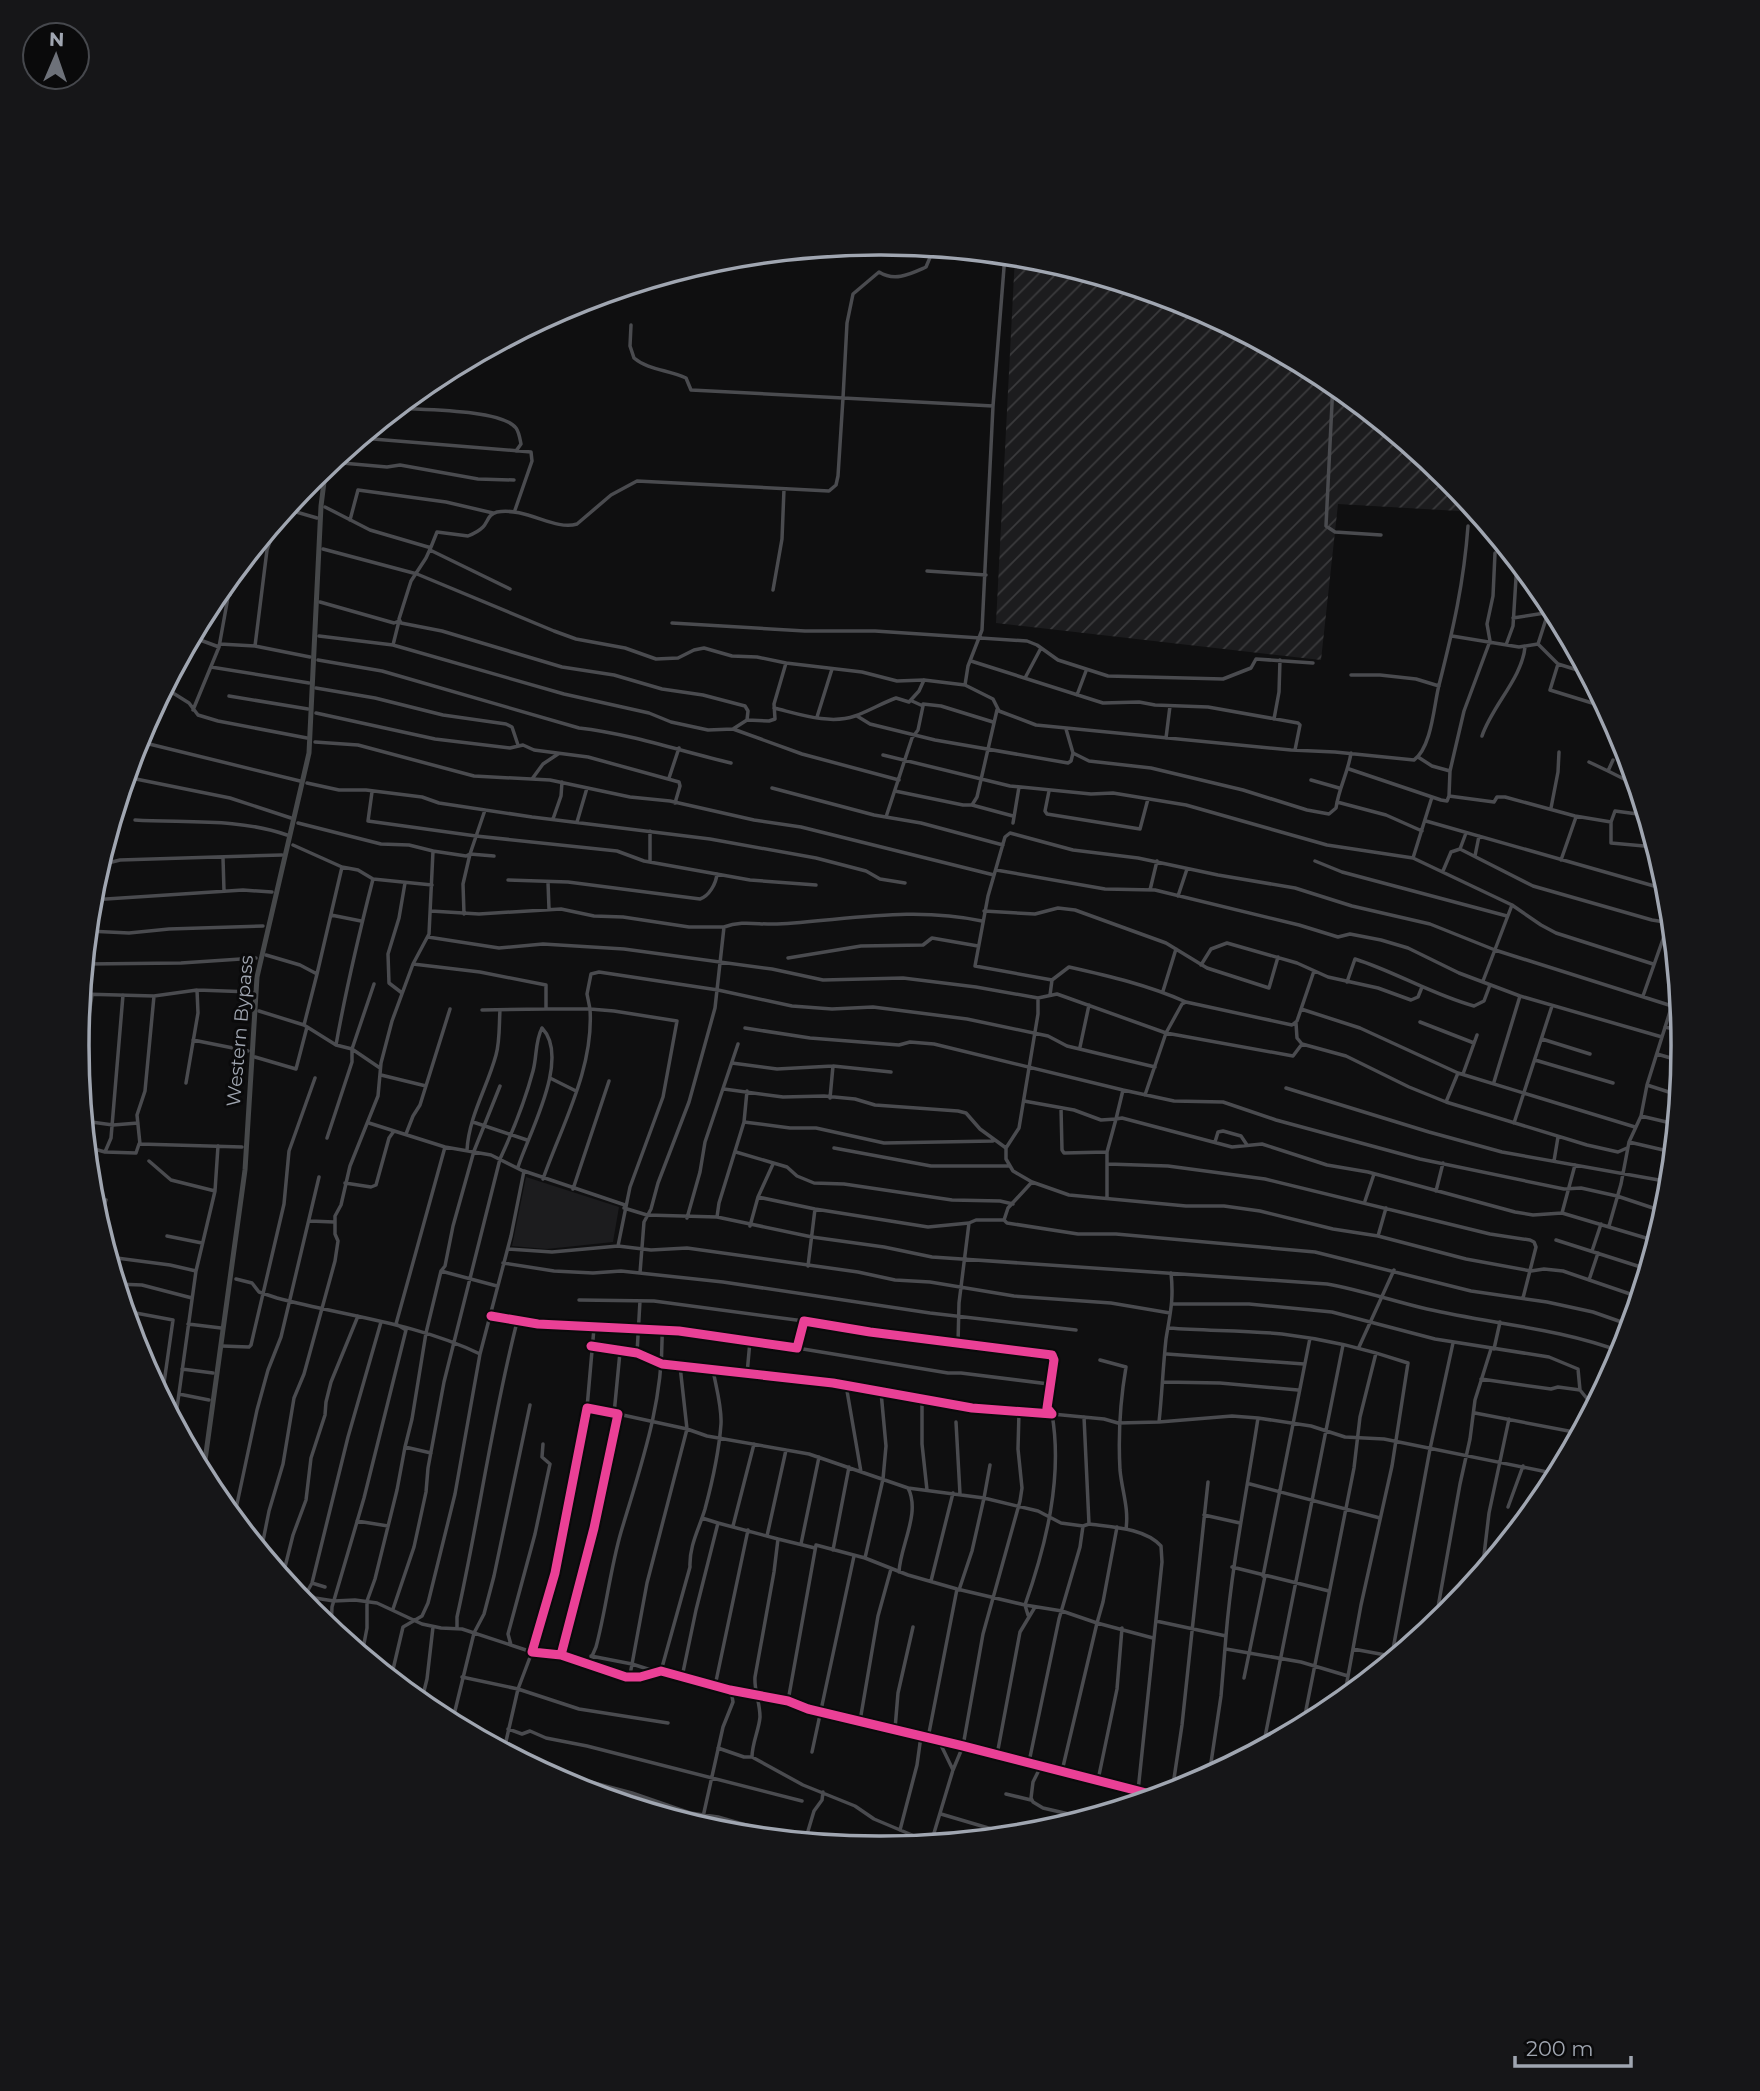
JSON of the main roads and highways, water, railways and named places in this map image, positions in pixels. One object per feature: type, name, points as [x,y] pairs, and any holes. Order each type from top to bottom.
[{"type":"main road","name":"Western Bypass","points":[[206,1458],[245,1170],[257,977],[309,753],[324,483]]}]
